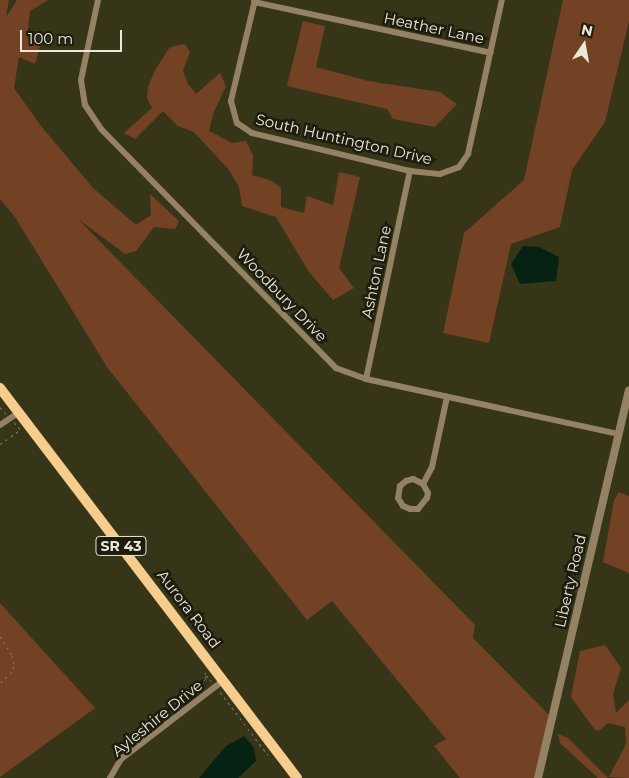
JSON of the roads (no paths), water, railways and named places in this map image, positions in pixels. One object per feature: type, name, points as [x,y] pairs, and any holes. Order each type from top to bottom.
[{"type":"main road","name":"Aurora Road","points":[[0,388],[297,778]]},
{"type":"street","name":"Woodbury Drive","points":[[98,0],[81,80],[85,105],[102,130],[336,368],[366,379],[447,398],[619,434]]},
{"type":"street","name":"South Huntington Drive","points":[[254,1],[231,101],[237,122],[252,133],[410,171],[440,174],[459,167],[468,154],[502,0]]},
{"type":"street","name":"Heather Lane","points":[[254,1],[491,53]]},
{"type":"street","name":"Ashton Lane","points":[[366,379],[410,171]]},
{"type":"street","name":"Liberty Road","points":[[538,778],[629,391]]},
{"type":"street","points":[[423,484],[432,467],[447,398]]},
{"type":"street","points":[[0,425],[19,412]]},
{"type":"street","points":[[413,479],[423,484],[428,493],[422,506],[410,509],[403,506],[398,498],[400,486],[413,479]]},
{"type":"street","name":"Ayleshire Drive","points":[[110,778],[120,759],[224,680]]}]
